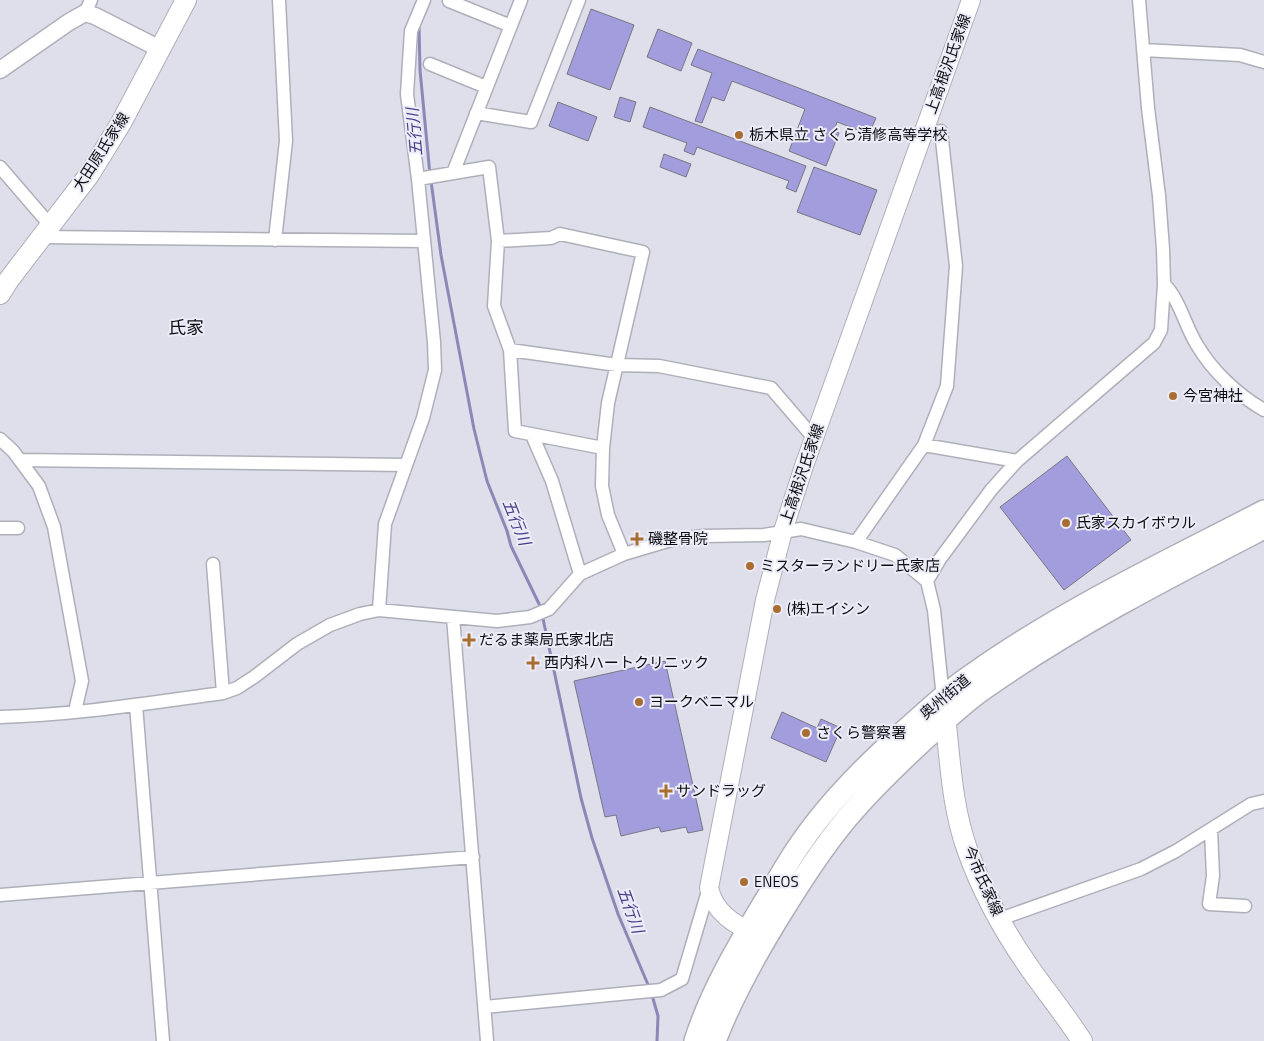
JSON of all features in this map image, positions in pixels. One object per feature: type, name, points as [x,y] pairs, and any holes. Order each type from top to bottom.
[{"type":"highway","name":"奥州街道","points":[[715,1041],[739,986],[756,935],[801,842],[838,796],[877,755],[972,674],[1045,628],[1142,574],[1264,511]]},
{"type":"highway","name":"奥州街道","points":[[695,1041],[721,977],[854,811],[891,771],[946,720],[983,689],[1054,642],[1149,588],[1264,528]]},
{"type":"main road","name":"大田原氏家線","points":[[0,294],[88,174],[121,123],[186,0]]},
{"type":"main road","name":"上高根沢氏家線","points":[[709,888],[754,654],[783,531],[814,438],[971,0]]},
{"type":"main road","name":"今市氏家線","points":[[942,698],[954,795],[966,849],[980,883],[1000,919],[1031,970],[1067,1016],[1082,1041]]},
{"type":"main road","points":[[709,888],[712,899],[718,909],[727,918],[756,935]]},
{"type":"street","points":[[275,240],[286,141],[279,0]]},
{"type":"street","points":[[379,610],[385,524],[423,418],[435,370],[418,179],[407,94],[411,31],[424,0]]},
{"type":"street","points":[[452,173],[521,0]]},
{"type":"street","points":[[476,113],[531,122],[579,0]]},
{"type":"street","points":[[927,581],[940,559],[991,490],[1017,461],[1154,343],[1161,330],[1164,249],[1148,108],[1139,0]]},
{"type":"street","points":[[449,1],[511,26]]},
{"type":"street","points":[[0,70],[69,22],[88,6],[95,16],[160,49]]},
{"type":"street","points":[[1143,50],[1240,55],[1264,62]]},
{"type":"street","points":[[430,64],[486,87]]},
{"type":"street","points":[[856,542],[924,445],[947,386],[956,266],[941,131]]},
{"type":"street","points":[[0,167],[46,231],[275,240],[424,241]]},
{"type":"street","points":[[418,179],[489,167],[498,240],[494,306],[510,350],[515,431],[602,448]]},
{"type":"street","points":[[498,240],[551,238],[560,234],[643,252],[608,403],[602,448],[602,486],[608,515],[624,554]]},
{"type":"street","points":[[1164,284],[1171,291],[1197,345],[1214,369],[1238,393],[1264,410]]},
{"type":"street","points":[[510,350],[617,365],[659,366],[771,388],[814,438]]},
{"type":"street","points":[[532,435],[552,481],[580,574]]},
{"type":"street","points":[[0,439],[13,450],[39,486],[54,527],[82,681],[74,711]]},
{"type":"street","points":[[924,445],[1017,461]]},
{"type":"street","points":[[20,460],[406,465]]},
{"type":"street","points":[[0,528],[18,528]]},
{"type":"street","points":[[0,717],[30,716],[136,705],[223,693],[236,688],[297,644],[330,625],[360,614],[379,610],[497,621],[530,617],[549,609],[580,574],[624,554],[671,540],[703,536],[764,535],[801,529],[856,542],[895,555],[927,581],[934,610],[942,698]]},
{"type":"street","points":[[213,564],[223,693]]},
{"type":"street","points":[[453,617],[487,1041]]},
{"type":"street","points":[[136,705],[163,1041]]},
{"type":"street","points":[[1000,919],[1141,869],[1176,852],[1251,804],[1264,801]]},
{"type":"street","points":[[1211,830],[1212,876],[1209,904],[1245,906]]},
{"type":"street","points":[[0,895],[473,857]]},
{"type":"street","points":[[484,1007],[661,990],[682,979],[709,888]]},
{"type":"building","points":[[591,9],[634,25],[610,90],[567,74]]},
{"type":"building","points":[[658,29],[692,43],[681,71],[647,57]]},
{"type":"building","points":[[698,49],[876,118],[869,134],[837,122],[834,131],[839,133],[826,166],[789,151],[805,109],[732,81],[724,101],[712,97],[702,123],[695,121],[712,73],[691,65]]},
{"type":"building","points":[[620,97],[636,102],[630,122],[614,117]]},
{"type":"building","points":[[558,102],[597,117],[588,141],[549,126]]},
{"type":"building","points":[[650,107],[806,166],[796,192],[786,188],[789,181],[697,147],[694,155],[684,151],[687,143],[643,127]]},
{"type":"building","points":[[664,154],[691,164],[686,177],[660,167]]},
{"type":"building","points":[[814,167],[877,190],[860,235],[797,212]]},
{"type":"building","name":"氏家スカイボウル","points":[[1067,456],[1131,540],[1064,590],[1000,507]]},
{"type":"building","points":[[665,661],[703,830],[688,833],[686,827],[661,832],[659,827],[621,836],[616,815],[605,817],[574,681]]},
{"type":"building","name":"さくら警察署","points":[[782,712],[817,728],[821,719],[841,728],[826,762],[771,738]]},
{"type":"waterway","name":"五行川","points":[[419,27],[420,70],[430,175]]},
{"type":"waterway","name":"五行川","points":[[431,181],[441,255],[474,429],[487,481],[511,546],[541,608]]},
{"type":"waterway","name":"五行川","points":[[542,614],[581,798],[592,838],[618,914],[649,987]]},
{"type":"waterway","name":"五行川","points":[[652,995],[658,1016],[657,1041]]},
{"type":"place","name":"栃木県立 さくら清修高等学校","points":[[739,135]]},
{"type":"place","name":"今宮神社","points":[[1173,396]]},
{"type":"place","name":"氏家スカイボウル","points":[[1066,523]]},
{"type":"place","name":"磯整骨院","points":[[637,539]]},
{"type":"place","name":"ミスターランドリー氏家店","points":[[750,566]]},
{"type":"place","name":"(株)エイシン","points":[[777,609]]},
{"type":"place","name":"だるま薬局氏家北店","points":[[469,640]]},
{"type":"place","name":"西内科ハートクリニック","points":[[533,663]]},
{"type":"place","name":"ヨークベニマル","points":[[639,702]]},
{"type":"place","name":"さくら警察署","points":[[806,733]]},
{"type":"place","name":"サンドラッグ","points":[[666,791]]},
{"type":"place","name":"ENEOS","points":[[744,882]]},
{"type":"district","name":"氏家","points":[[186,328]]}]
